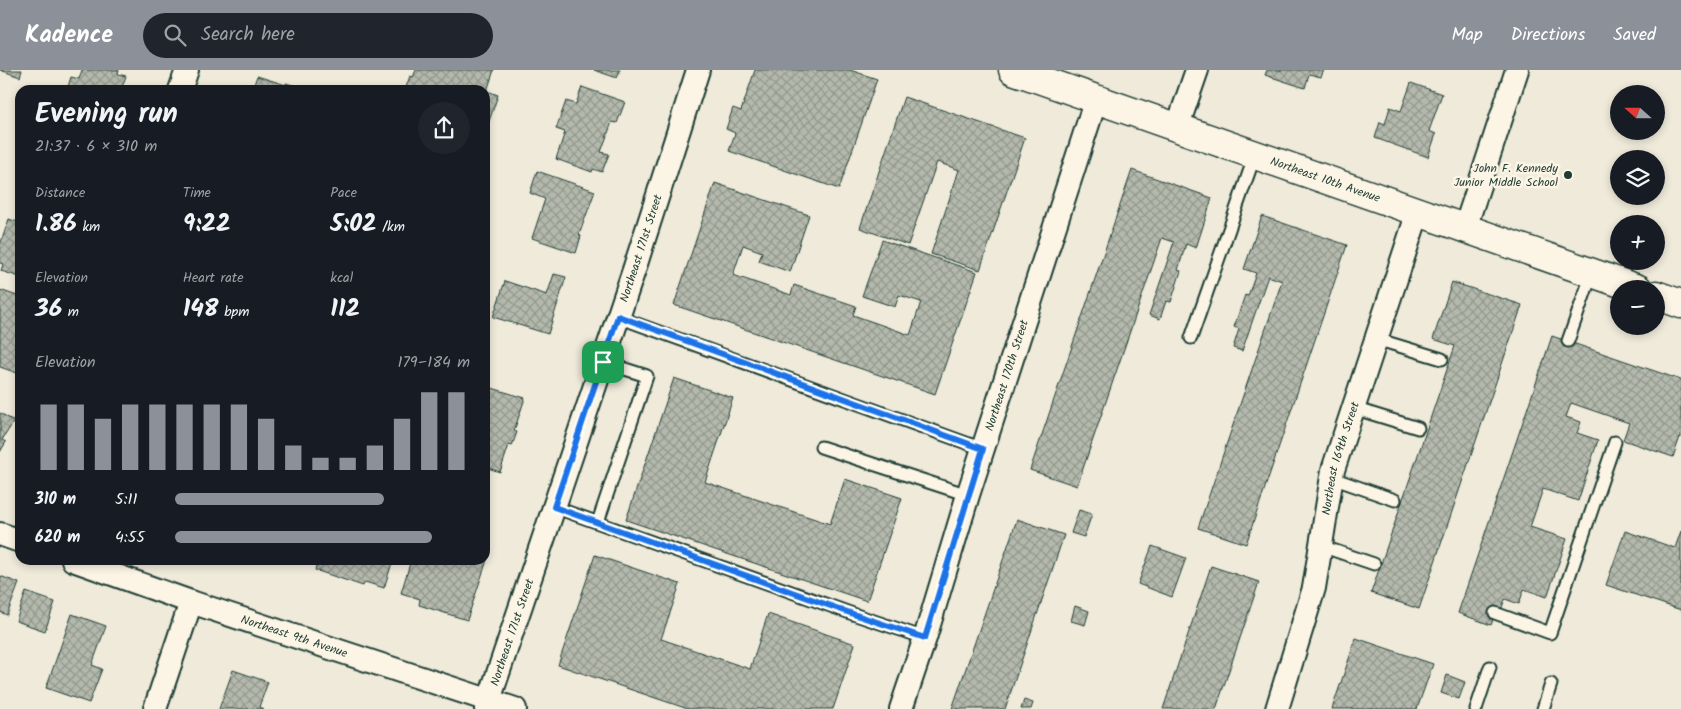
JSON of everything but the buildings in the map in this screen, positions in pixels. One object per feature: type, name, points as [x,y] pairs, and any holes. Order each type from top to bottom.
[{"type":"street","points":[[182,85],[186,70]]},
{"type":"street","name":"Northeast 171st Street","points":[[487,704],[603,362],[698,70]]},
{"type":"street","name":"Northeast 10th Avenue","points":[[1013,70],[1612,280]]},
{"type":"street","points":[[1177,128],[1197,70]]},
{"type":"street","points":[[1465,228],[1517,70]]},
{"type":"street","name":"Northeast 170th Street","points":[[901,709],[925,638],[968,494],[1096,99]]},
{"type":"street","name":"Northeast 169th Street","points":[[1277,709],[1314,588],[1332,478],[1353,408],[1418,212]]},
{"type":"street","points":[[1665,298],[1681,304]]},
{"type":"street","points":[[0,534],[15,539]]},
{"type":"street","name":"Northeast 9th Avenue","points":[[87,565],[487,704],[515,709]]},
{"type":"street","points":[[155,709],[191,602]]},
{"type":"lane","points":[[1191,338],[1254,155]]},
{"type":"lane","points":[[1568,341],[1592,273]]},
{"type":"lane","points":[[618,316],[983,449]]},
{"type":"lane","points":[[1376,338],[1442,359]]},
{"type":"lane","points":[[598,522],[647,376],[603,362]]},
{"type":"lane","points":[[1353,408],[1418,428]]},
{"type":"lane","points":[[1496,613],[1550,632],[1616,442]]},
{"type":"lane","points":[[821,447],[968,494]]},
{"type":"lane","points":[[1332,478],[1395,500]]},
{"type":"lane","points":[[554,507],[925,638]]},
{"type":"lane","points":[[1321,546],[1374,564]]},
{"type":"lane","points":[[1476,709],[1490,667]]},
{"type":"lane","points":[[1543,709],[1551,684]]},
{"type":"place","name":"John F. Kennedy Junior Middle School","points":[[1568,175]]},
{"type":"route","points":[[618,316],[983,449],[925,638],[554,507],[603,362],[618,316]]}]
